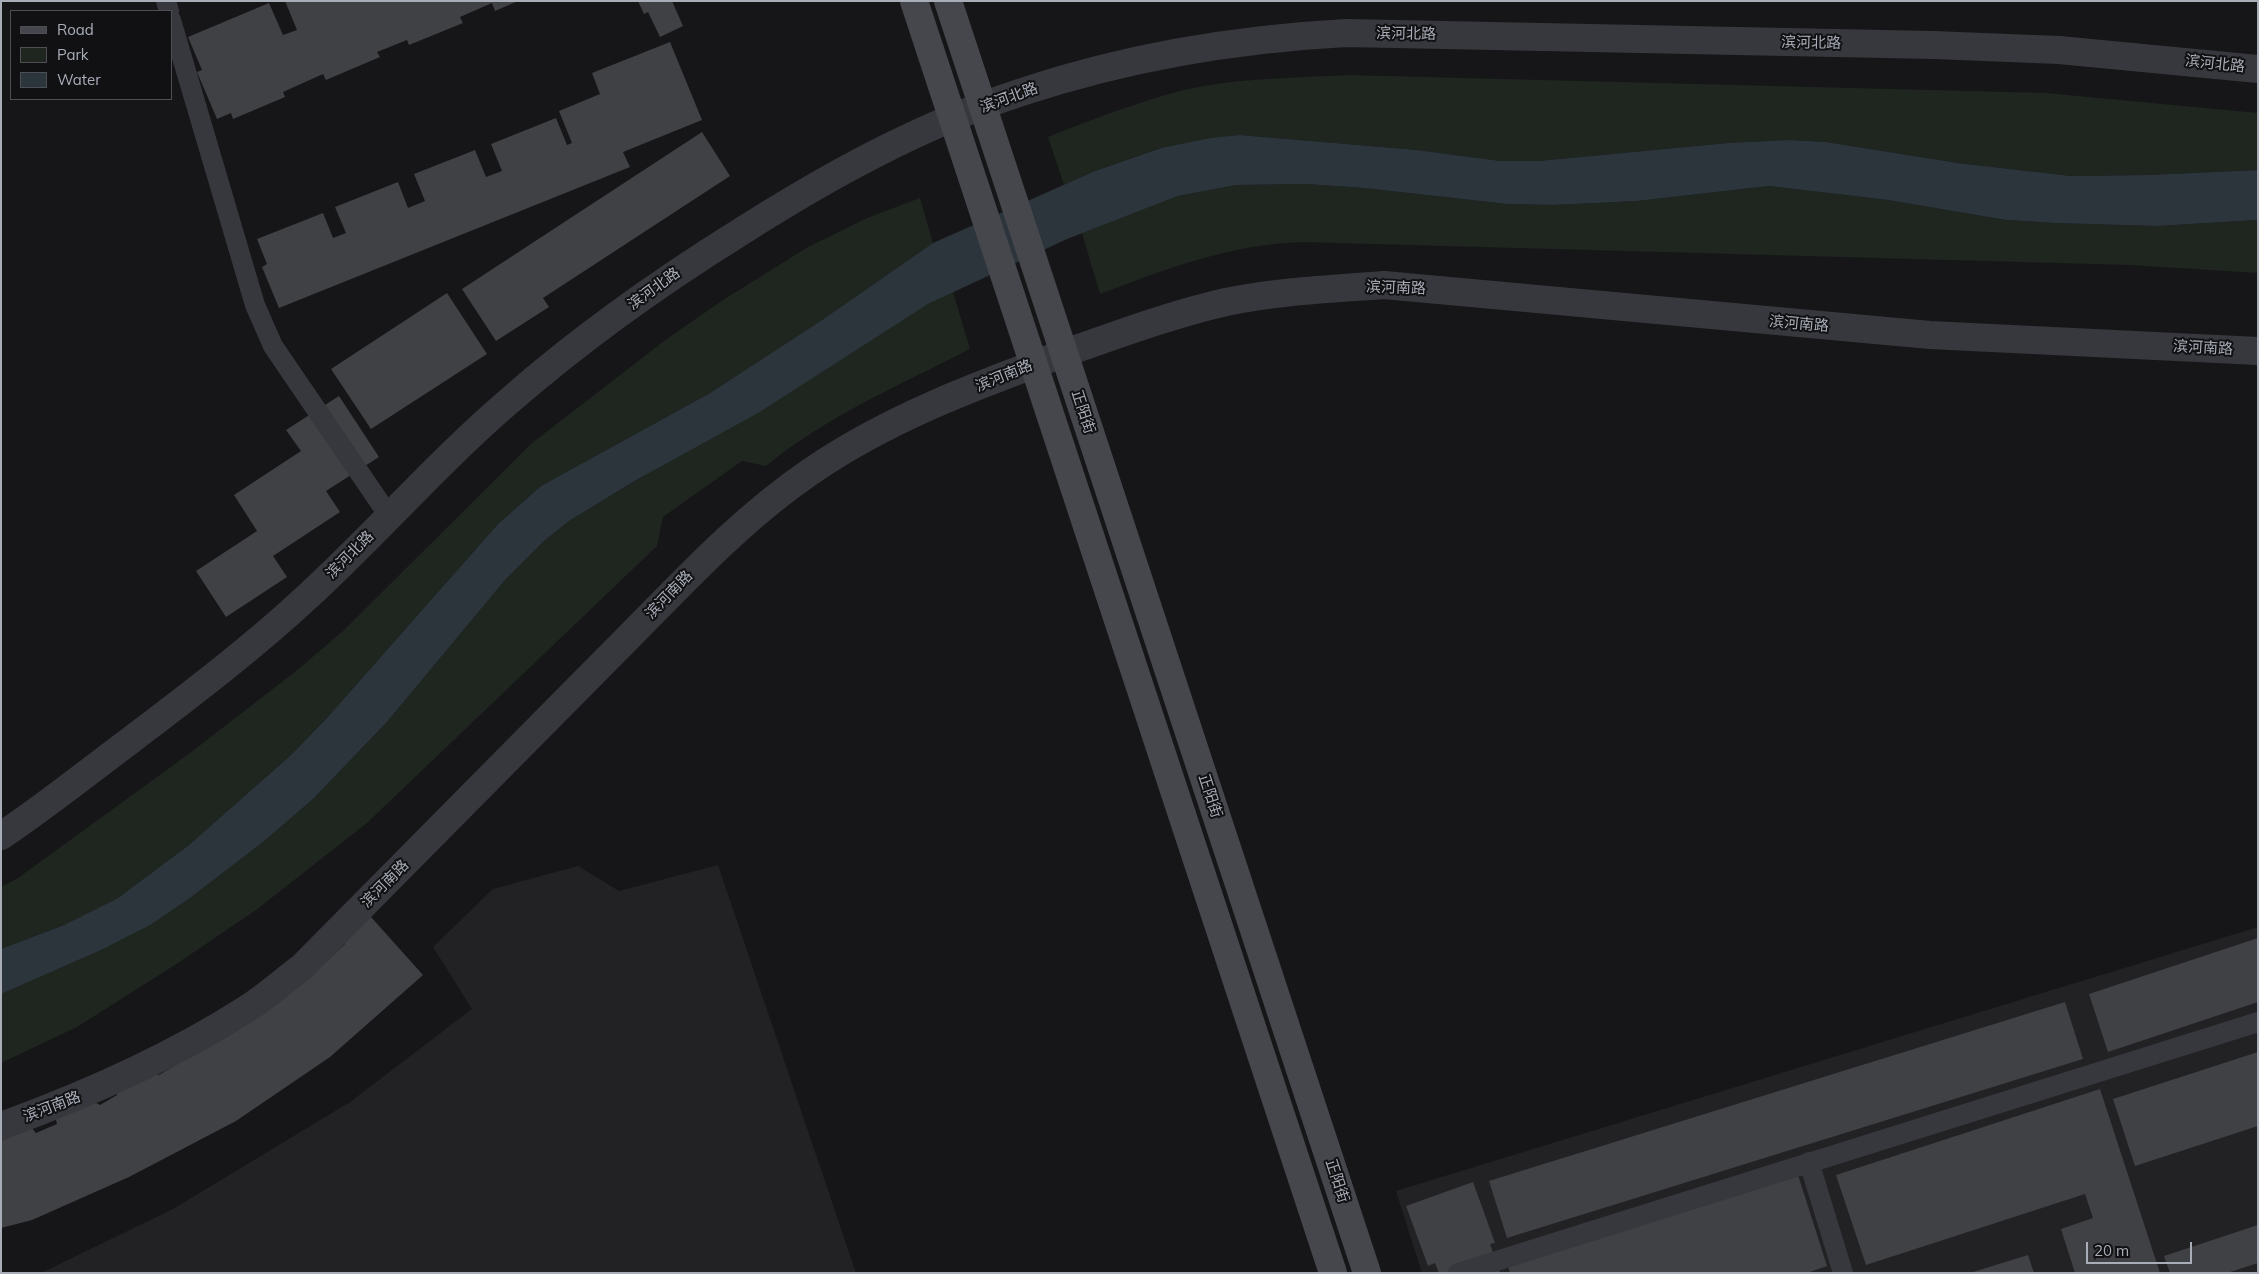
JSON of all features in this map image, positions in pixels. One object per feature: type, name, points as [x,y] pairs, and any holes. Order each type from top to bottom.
[{"type":"main road","points":[[914,1],[1333,1273]]},
{"type":"main road","name":"正阳街","points":[[948,1],[1367,1273]]},
{"type":"street","name":"滨河北路","points":[[1,836],[157,720],[263,636],[307,597],[508,401],[570,351],[678,271],[794,197],[843,170],[935,125],[1018,93],[1062,79],[1147,58],[1222,44],[1289,36],[1346,33],[1933,45],[2059,50],[2258,69]]},
{"type":"street","name":"滨河南路","points":[[1,1126],[77,1098],[160,1059],[246,1010],[302,967],[607,660],[702,560],[755,512],[812,470],[874,434],[914,415],[1034,364],[1120,333],[1226,302],[1307,291],[1384,285],[1930,335],[2258,350]]},
{"type":"lane","points":[[172,23],[255,305],[273,346],[389,516]]},
{"type":"lane","points":[[1458,1273],[2258,1022]]},
{"type":"lane","points":[[1809,1162],[1843,1273]]},
{"type":"shaded area","points":[[718,865],[856,1273],[41,1273],[173,1209],[350,1102],[472,1009],[433,947],[493,889],[578,866],[619,891]]},
{"type":"shaded area","points":[[2258,927],[2258,1273],[1422,1273],[1396,1191]]},
{"type":"green space","points":[[1347,75],[2046,93],[2258,113],[2258,170],[2149,175],[2071,176],[1958,163],[1826,142],[1789,140],[1728,143],[1538,161],[1501,161],[1417,150],[1240,135],[1160,148],[1095,171],[1064,185],[1048,137],[1132,105],[1203,86],[1244,81]]},
{"type":"green space","points":[[1306,184],[1364,188],[1507,204],[1554,205],[1637,201],[1769,186],[1888,200],[2006,220],[2157,226],[2258,220],[2258,273],[2130,265],[1302,242],[1250,247],[1199,259],[1100,294],[1082,233],[1178,196],[1236,185]]},
{"type":"green space","points":[[920,198],[933,243],[822,320],[710,393],[541,486],[498,524],[326,719],[291,755],[189,845],[118,898],[64,925],[1,949],[1,887],[18,878],[190,753],[296,671],[343,631],[532,443],[668,338],[723,300],[808,247],[867,218]]},
{"type":"green space","points":[[953,292],[970,349],[839,416],[789,448],[766,466],[742,461],[663,517],[657,546],[367,823],[256,910],[175,965],[77,1027],[1,1063],[1,994],[99,951],[190,898],[263,842],[313,799],[386,723],[505,580],[544,541],[569,521],[928,304]]},
{"type":"water","points":[[1240,135],[1417,150],[1501,161],[1538,161],[1728,143],[1789,140],[1826,142],[1958,163],[2071,176],[2149,175],[2258,170],[2258,220],[2157,226],[2006,220],[1888,200],[1769,186],[1637,201],[1554,205],[1507,204],[1364,188],[1306,184],[1236,185],[1178,196],[1067,239],[928,304],[758,413],[638,479],[569,521],[544,541],[505,580],[386,723],[313,799],[263,842],[190,898],[150,925],[99,951],[1,994],[1,949],[64,925],[118,898],[189,845],[291,755],[326,719],[498,524],[541,486],[710,393],[822,320],[933,243],[1095,171],[1161,148],[1211,138]]},
{"type":"building","points":[[285,1],[518,1],[495,11],[492,3],[460,17],[463,23],[409,45],[407,40],[377,52],[380,57],[326,80],[323,74],[283,92],[285,97],[233,119],[231,113],[217,119],[197,72],[202,70],[188,37],[269,3],[283,35],[297,30]]},
{"type":"building","points":[[638,1],[672,1],[683,26],[660,37],[648,12],[644,14]]},
{"type":"building","points":[[670,42],[702,120],[623,152],[630,167],[279,308],[262,267],[267,264],[257,239],[323,213],[333,238],[346,233],[335,207],[398,182],[408,208],[425,201],[414,174],[475,150],[486,177],[502,171],[491,144],[556,118],[567,145],[572,143],[559,111],[600,94],[592,73]]},
{"type":"building","points":[[702,132],[730,176],[543,298],[549,307],[496,341],[462,289]]},
{"type":"building","points":[[447,293],[487,354],[371,429],[331,369]]},
{"type":"building","points":[[339,396],[379,457],[326,491],[340,512],[273,556],[287,577],[226,617],[196,571],[257,531],[234,495],[301,451],[286,430]]},
{"type":"building","points":[[371,917],[423,975],[330,1057],[236,1121],[129,1177],[32,1220],[1,1228],[1,1141],[31,1127],[36,1133],[57,1124],[55,1116],[90,1100],[100,1105],[117,1095],[116,1089],[151,1072],[159,1075],[179,1063],[327,961],[345,944],[342,939]]},
{"type":"building","points":[[2258,938],[2258,1002],[2108,1052],[2089,994]]},
{"type":"building","points":[[2065,1002],[2083,1059],[1507,1238],[1489,1181]]},
{"type":"building","points":[[2258,1052],[2258,1126],[2135,1166],[2113,1099]]},
{"type":"building","points":[[2100,1089],[2160,1273],[2075,1273],[2061,1229],[2093,1218],[2085,1194],[1866,1265],[1836,1175]]},
{"type":"building","points":[[1798,1175],[1827,1266],[1807,1273],[1510,1273],[1508,1266]]},
{"type":"building","points":[[1473,1182],[1495,1243],[1490,1244],[1500,1273],[1439,1273],[1435,1263],[1428,1266],[1406,1206]]},
{"type":"building","points":[[2258,1225],[2258,1263],[2227,1273],[2170,1273],[2164,1256]]},
{"type":"building","points":[[2028,1255],[2034,1273],[1973,1273],[1973,1272]]}]
